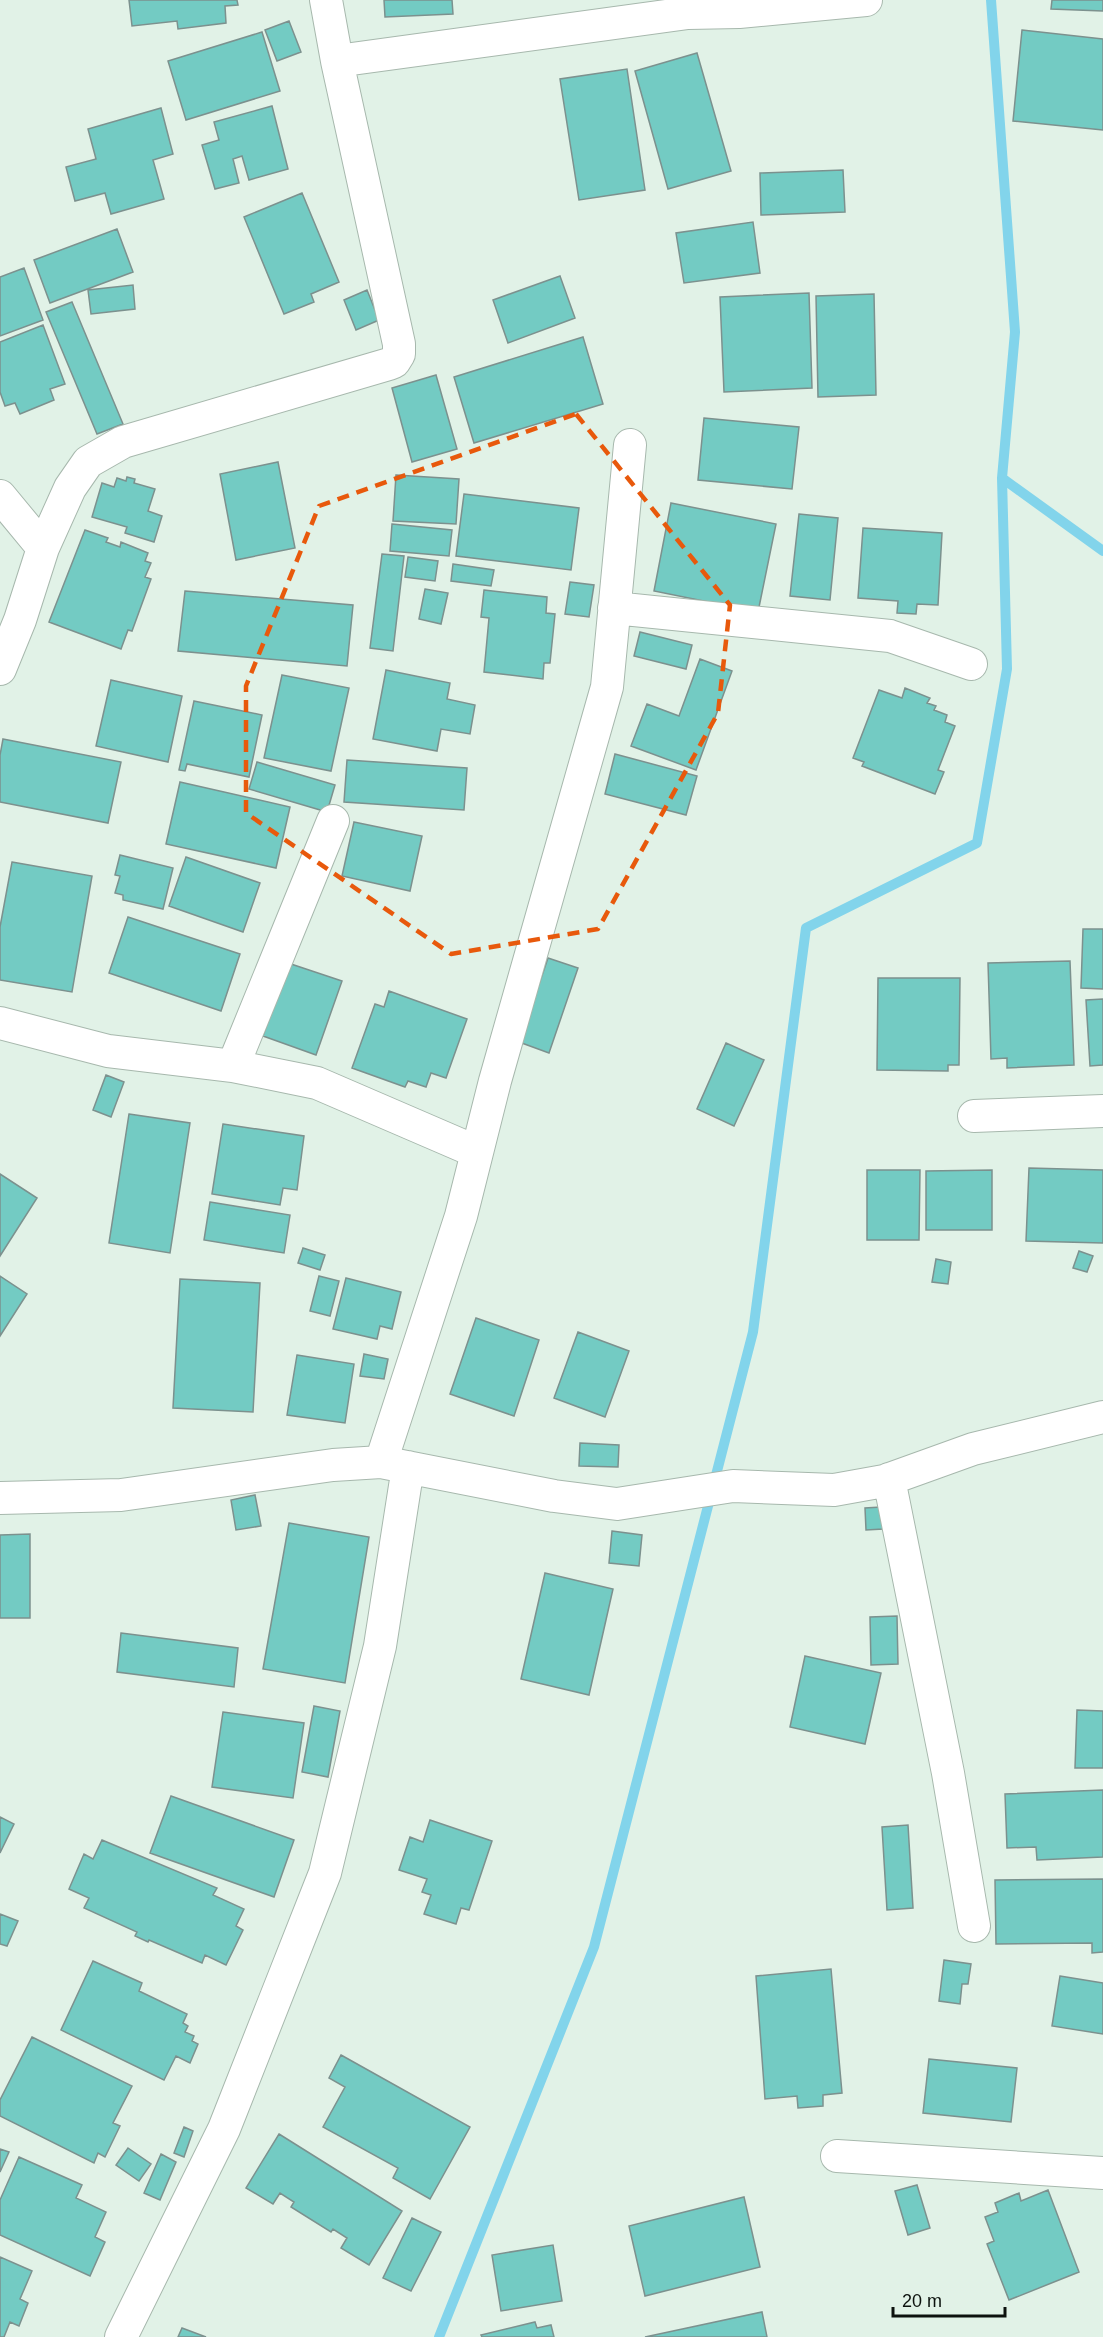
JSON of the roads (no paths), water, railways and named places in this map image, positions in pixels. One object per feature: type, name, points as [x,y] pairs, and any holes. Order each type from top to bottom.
[{"type":"street","points":[[0,669],[20,620],[43,548],[70,488],[88,462],[123,442],[394,362],[399,354],[399,344],[336,61],[326,0]]},
{"type":"street","points":[[336,61],[688,13],[739,12],[866,0]]},
{"type":"street","points":[[121,2337],[224,2129],[325,1873],[380,1646],[395,1464],[477,1152],[607,687],[630,445]]},
{"type":"street","points":[[0,496],[43,548]]},
{"type":"street","points":[[614,608],[890,636],[971,664]]},
{"type":"street","points":[[233,1066],[333,821]]},
{"type":"street","points":[[0,1023],[108,1051],[233,1066],[316,1083],[477,1152]]},
{"type":"street","points":[[974,1116],[1103,1111]]},
{"type":"street","points":[[0,1498],[121,1495],[333,1465],[395,1464],[554,1496],[617,1504],[733,1486],[834,1490],[889,1479],[973,1449],[1103,1417]]},
{"type":"street","points":[[889,1479],[948,1773],[974,1926]]},
{"type":"street","points":[[837,2156],[1103,2173]]},
{"type":"waterway","points":[[439,2337],[594,1947],[753,1332],[806,928],[977,843],[1007,669],[1002,478],[1015,332],[991,0]]},
{"type":"waterway","points":[[1002,478],[1103,551]]}]
